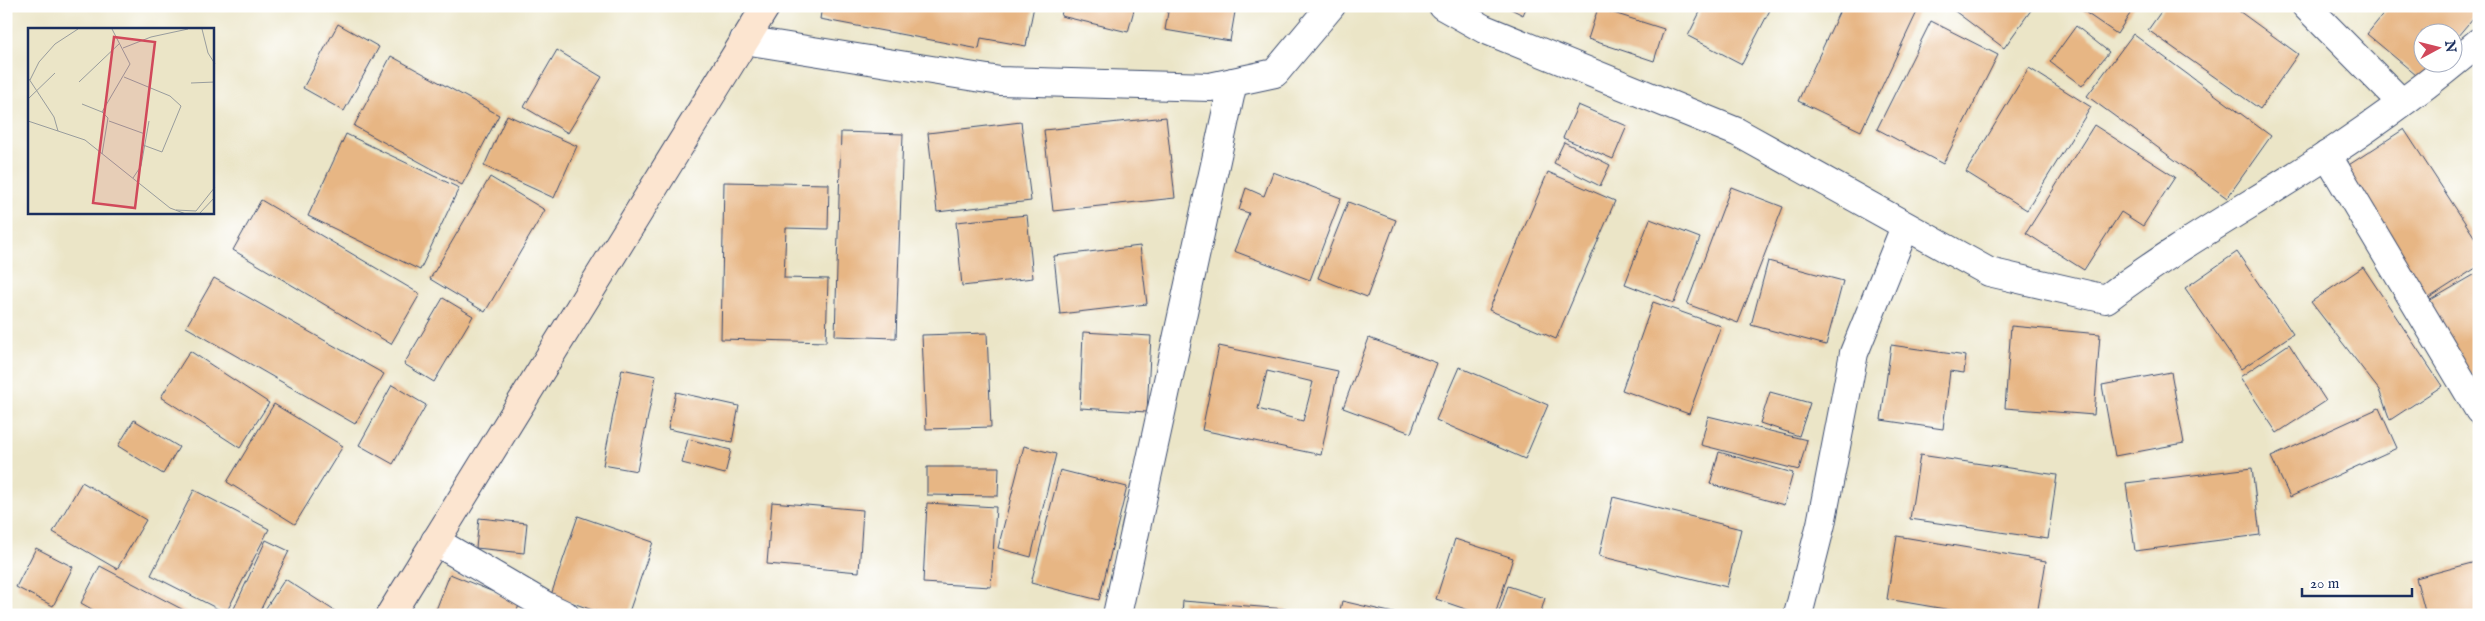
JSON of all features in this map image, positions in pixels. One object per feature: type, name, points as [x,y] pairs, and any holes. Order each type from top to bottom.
[{"type":"street","points":[[390,615],[766,6]]},
{"type":"street","points":[[744,40],[1000,81],[1210,87],[1275,73],[1332,6]]},
{"type":"street","points":[[1443,6],[1484,29],[1737,132],[1904,227],[1989,272],[2106,299],[2140,273],[2327,155],[2443,72],[2479,42]]},
{"type":"street","points":[[2306,6],[2401,102]]},
{"type":"street","points":[[1117,615],[1233,82]]},
{"type":"street","points":[[2327,155],[2479,410]]},
{"type":"street","points":[[1798,615],[1821,524],[1854,353],[1904,227]]},
{"type":"street","points":[[435,541],[546,606],[565,615]]},
{"type":"building","points":[[822,6],[930,6],[944,9],[945,6],[1034,6],[1026,46],[981,38],[979,49],[820,19]]},
{"type":"building","points":[[1063,6],[1135,6],[1128,32],[1061,16]]},
{"type":"building","points":[[1169,6],[1236,6],[1230,41],[1165,30]]},
{"type":"building","points":[[1505,6],[1527,6],[1523,15]]},
{"type":"building","points":[[1703,6],[1763,6],[1770,10],[1742,64],[1688,36]]},
{"type":"building","points":[[1842,6],[1904,6],[1917,12],[1861,131],[1798,101]]},
{"type":"building","points":[[1948,6],[2034,6],[2004,48]]},
{"type":"building","points":[[2076,6],[2135,6],[2117,34]]},
{"type":"building","points":[[2165,6],[2232,6],[2298,54],[2260,109],[2148,30]]},
{"type":"building","points":[[2390,6],[2479,6],[2479,11],[2462,31],[2462,22],[2412,22],[2412,72],[2367,34]]},
{"type":"building","points":[[1598,8],[1664,29],[1654,61],[1588,39]]},
{"type":"building","points":[[1931,21],[1998,55],[1943,164],[1877,129]]},
{"type":"building","points":[[338,24],[379,47],[344,111],[303,88]]},
{"type":"building","points":[[2076,26],[2109,52],[2082,86],[2050,62]]},
{"type":"building","points":[[2133,34],[2271,136],[2227,198],[2087,96]]},
{"type":"building","points":[[557,50],[602,77],[568,133],[524,107]]},
{"type":"building","points":[[391,56],[499,115],[462,185],[354,126]]},
{"type":"building","points":[[2029,68],[2091,107],[2027,210],[1966,172]]},
{"type":"building","points":[[2412,72],[2428,72],[2422,80]]},
{"type":"building","points":[[1578,105],[1627,126],[1613,159],[1563,138]]},
{"type":"building","points":[[507,115],[577,146],[554,198],[484,166]]},
{"type":"building","points":[[1166,117],[1175,198],[1053,211],[1044,130]]},
{"type":"building","points":[[1021,122],[1031,201],[937,212],[928,133]]},
{"type":"building","points":[[2094,125],[2175,177],[2143,226],[2121,212],[2084,270],[2026,233]]},
{"type":"building","points":[[2404,129],[2479,244],[2479,266],[2421,303],[2338,172]]},
{"type":"building","points":[[841,132],[903,134],[896,338],[835,336]]},
{"type":"building","points":[[346,134],[459,188],[420,270],[308,216]]},
{"type":"building","points":[[1564,142],[1610,165],[1600,186],[1554,163]]},
{"type":"building","points":[[1273,172],[1341,198],[1310,280],[1234,251],[1249,213],[1239,210],[1246,188],[1264,196]]},
{"type":"building","points":[[1548,172],[1615,201],[1556,339],[1489,310]]},
{"type":"building","points":[[490,177],[545,210],[485,312],[430,279]]},
{"type":"building","points":[[724,182],[829,184],[828,229],[786,228],[784,278],[828,279],[826,342],[721,339]]},
{"type":"building","points":[[1731,187],[1783,207],[1738,323],[1687,304]]},
{"type":"building","points":[[261,200],[420,294],[391,344],[233,250]]},
{"type":"building","points":[[1348,202],[1396,220],[1367,297],[1318,278]]},
{"type":"building","points":[[1027,215],[1033,278],[962,286],[956,222]]},
{"type":"building","points":[[1650,219],[1700,238],[1674,303],[1625,284]]},
{"type":"building","points":[[1140,246],[1147,304],[1060,314],[1054,256]]},
{"type":"building","points":[[2237,252],[2293,334],[2241,369],[2185,288]]},
{"type":"building","points":[[1768,261],[1843,281],[1826,345],[1751,325]]},
{"type":"building","points":[[2363,267],[2442,386],[2390,420],[2379,390],[2311,302]]},
{"type":"building","points":[[2479,272],[2479,388],[2427,302]]},
{"type":"building","points":[[214,278],[384,374],[355,424],[186,327]]},
{"type":"building","points":[[443,298],[473,316],[434,382],[404,364]]},
{"type":"building","points":[[1653,302],[1721,326],[1689,414],[1622,390]]},
{"type":"building","points":[[2011,326],[2100,334],[2094,415],[2005,408]]},
{"type":"building","points":[[1083,332],[1151,336],[1147,412],[1080,408]]},
{"type":"building","points":[[987,333],[991,427],[926,429],[922,335]]},
{"type":"building","points":[[1369,338],[1437,363],[1411,433],[1343,408]]},
{"type":"building","points":[[2289,344],[2326,401],[2277,433],[2240,377]]},
{"type":"building","points":[[1891,345],[1966,356],[1964,373],[1950,371],[1943,429],[1881,420]]},
{"type":"building","points":[[1219,346],[1338,371],[1321,455],[1202,430]],"holes":[[[1267,371],[1313,382],[1303,421],[1258,409]]]},
{"type":"building","points":[[190,351],[269,403],[240,448],[161,397]]},
{"type":"building","points":[[1459,367],[1548,405],[1525,459],[1436,420]]},
{"type":"building","points":[[622,369],[656,376],[637,471],[603,465]]},
{"type":"building","points":[[2171,372],[2184,443],[2115,456],[2102,385]]},
{"type":"building","points":[[392,385],[426,405],[393,464],[359,445]]},
{"type":"building","points":[[676,392],[739,406],[732,442],[668,429]]},
{"type":"building","points":[[1770,392],[1810,403],[1799,436],[1760,423]]},
{"type":"building","points":[[274,404],[343,446],[295,524],[227,482]]},
{"type":"building","points":[[2379,408],[2397,448],[2290,497],[2271,457]]},
{"type":"building","points":[[1708,416],[1807,440],[1799,470],[1701,445]]},
{"type":"building","points":[[134,420],[179,447],[163,474],[118,446]]},
{"type":"building","points":[[688,439],[731,450],[725,474],[682,463]]},
{"type":"building","points":[[1024,446],[1056,454],[1031,557],[998,548]]},
{"type":"building","points":[[1719,452],[1793,473],[1784,505],[1710,484]]},
{"type":"building","points":[[1920,455],[2057,475],[2048,539],[1910,519]]},
{"type":"building","points":[[927,467],[999,467],[998,496],[927,495]]},
{"type":"building","points":[[2252,468],[2260,535],[2135,551],[2126,483]]},
{"type":"building","points":[[1060,470],[1127,487],[1099,600],[1031,583]]},
{"type":"building","points":[[82,482],[146,520],[117,569],[53,532]]},
{"type":"building","points":[[194,490],[269,529],[226,613],[151,575]]},
{"type":"building","points":[[1613,497],[1741,529],[1727,587],[1599,556]]},
{"type":"building","points":[[772,502],[863,510],[859,572],[767,564]]},
{"type":"building","points":[[927,503],[996,507],[991,587],[923,583]]},
{"type":"building","points":[[578,516],[653,542],[628,615],[606,615],[551,595]]},
{"type":"building","points":[[479,518],[527,523],[524,553],[476,548]]},
{"type":"building","points":[[1897,536],[2046,561],[2037,615],[1980,615],[1887,599]]},
{"type":"building","points":[[1455,539],[1513,558],[1495,615],[1483,615],[1436,599]]},
{"type":"building","points":[[266,540],[289,551],[258,615],[231,615]]},
{"type":"building","points":[[36,548],[73,567],[53,606],[16,587]]},
{"type":"building","points":[[2479,561],[2479,615],[2426,615],[2416,578]]},
{"type":"building","points":[[100,566],[193,615],[102,615],[81,603]]},
{"type":"building","points":[[450,574],[520,603],[515,615],[434,615]]},
{"type":"building","points":[[285,579],[341,615],[262,614]]},
{"type":"building","points":[[1508,586],[1545,598],[1540,615],[1498,615]]},
{"type":"building","points":[[1183,601],[1286,609],[1286,615],[1182,615]]},
{"type":"building","points":[[1342,601],[1398,614],[1398,615],[1339,615]]}]
